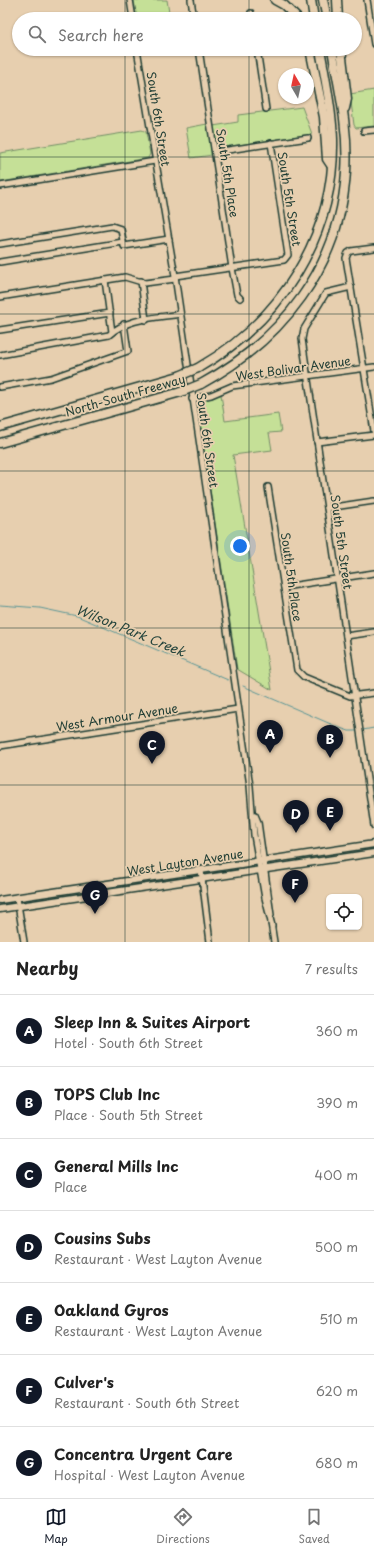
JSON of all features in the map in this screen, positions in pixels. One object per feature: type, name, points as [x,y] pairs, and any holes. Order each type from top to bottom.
[{"type":"highway","points":[[275,0],[284,5],[291,12]]},
{"type":"highway","points":[[311,0],[313,12]]},
{"type":"highway","points":[[323,0],[326,12]]},
{"type":"highway","points":[[337,0],[338,12]]},
{"type":"highway","points":[[311,56],[324,117],[327,159],[332,165]]},
{"type":"highway","name":"North-South Freeway","points":[[0,427],[179,376],[198,368],[248,334],[281,298],[302,267],[311,250],[324,215],[330,182],[333,138],[321,56]]},
{"type":"highway","name":"North-South Freeway","points":[[0,443],[182,392],[201,384],[228,369],[263,342],[297,305],[322,263],[337,226],[344,192],[346,171],[344,113],[333,56]]},
{"type":"highway","points":[[342,56],[347,99],[344,113]]},
{"type":"main road","name":"West Layton Avenue","points":[[0,900],[374,844]]},
{"type":"main road","name":"West Layton Avenue","points":[[0,909],[374,853]]},
{"type":"street","points":[[130,0],[132,12]]},
{"type":"street","points":[[191,0],[193,12]]},
{"type":"street","points":[[367,0],[372,10],[374,44]]},
{"type":"street","name":"South 6th Street","points":[[138,56],[175,278],[253,810],[258,822],[261,861],[274,942]]},
{"type":"street","name":"South 5th Place","points":[[200,56],[232,268],[237,295],[240,298]]},
{"type":"street","points":[[257,56],[266,109]]},
{"type":"street","points":[[364,131],[374,130]]},
{"type":"street","points":[[215,152],[308,138]]},
{"type":"street","name":"South 5th Street","points":[[232,268],[284,260],[287,258],[271,143]]},
{"type":"street","points":[[0,186],[155,161]]},
{"type":"street","points":[[0,244],[112,226],[120,229],[124,246],[168,239]]},
{"type":"street","points":[[0,262],[123,242]]},
{"type":"street","points":[[374,248],[348,253],[346,258],[374,431]]},
{"type":"street","points":[[0,296],[126,277],[145,283],[232,268]]},
{"type":"street","points":[[105,280],[112,332]]},
{"type":"street","points":[[141,281],[146,320]]},
{"type":"street","name":"South 5th Street","points":[[351,287],[326,293],[304,329],[302,339],[374,826]]},
{"type":"street","points":[[0,330],[110,313]]},
{"type":"street","points":[[0,355],[92,339],[109,335],[116,328],[124,324],[180,314]]},
{"type":"street","points":[[0,387],[51,378],[128,351],[124,324]]},
{"type":"street","name":"West Bolivar Avenue","points":[[192,399],[211,395],[232,386],[374,366]]},
{"type":"street","points":[[317,442],[374,435]]},
{"type":"street","name":"South 5th Place","points":[[268,487],[297,670],[304,678],[350,696],[354,695]]},
{"type":"street","points":[[327,508],[374,501]]},
{"type":"street","points":[[284,587],[374,573]]},
{"type":"street","points":[[346,636],[374,632]]},
{"type":"street","points":[[354,695],[374,692]]},
{"type":"street","name":"West Armour Avenue","points":[[0,746],[238,709]]},
{"type":"street","points":[[201,870],[201,880],[210,942]]},
{"type":"street","points":[[17,898],[24,942]]},
{"type":"green space","points":[[134,0],[167,0],[169,12],[136,12]]},
{"type":"green space","points":[[374,90],[374,126],[356,128],[354,125],[350,94]]},
{"type":"green space","points":[[302,107],[312,134],[219,148],[217,146],[213,126],[238,122],[238,115]]},
{"type":"green space","points":[[207,124],[212,155],[191,158],[186,128]]},
{"type":"green space","points":[[142,130],[146,132],[150,154],[148,158],[0,182],[0,153]]},
{"type":"green space","points":[[221,394],[225,421],[278,414],[281,432],[269,433],[272,450],[233,455],[272,690],[237,669],[197,403]]},
{"type":"waterway","name":"Wilson Park Creek","points":[[0,605],[40,608],[77,616],[228,680]]},
{"type":"waterway","name":"Wilson Park Creek","points":[[243,686],[340,728],[349,731],[358,731]]},
{"type":"waterway","name":"Wilson Park Creek","points":[[363,730],[374,728]]},
{"type":"place","name":"Sleep Inn & Suites Airport","points":[[270,753]]},
{"type":"place","name":"TOPS Club Inc","points":[[330,758]]},
{"type":"place","name":"General Mills Inc","points":[[152,764]]},
{"type":"place","name":"Oakland Gyros","points":[[330,831]]},
{"type":"place","name":"Cousins Subs","points":[[296,833]]},
{"type":"place","name":"Culver's","points":[[295,903]]},
{"type":"place","name":"Concentra Urgent Care","points":[[95,914]]}]
